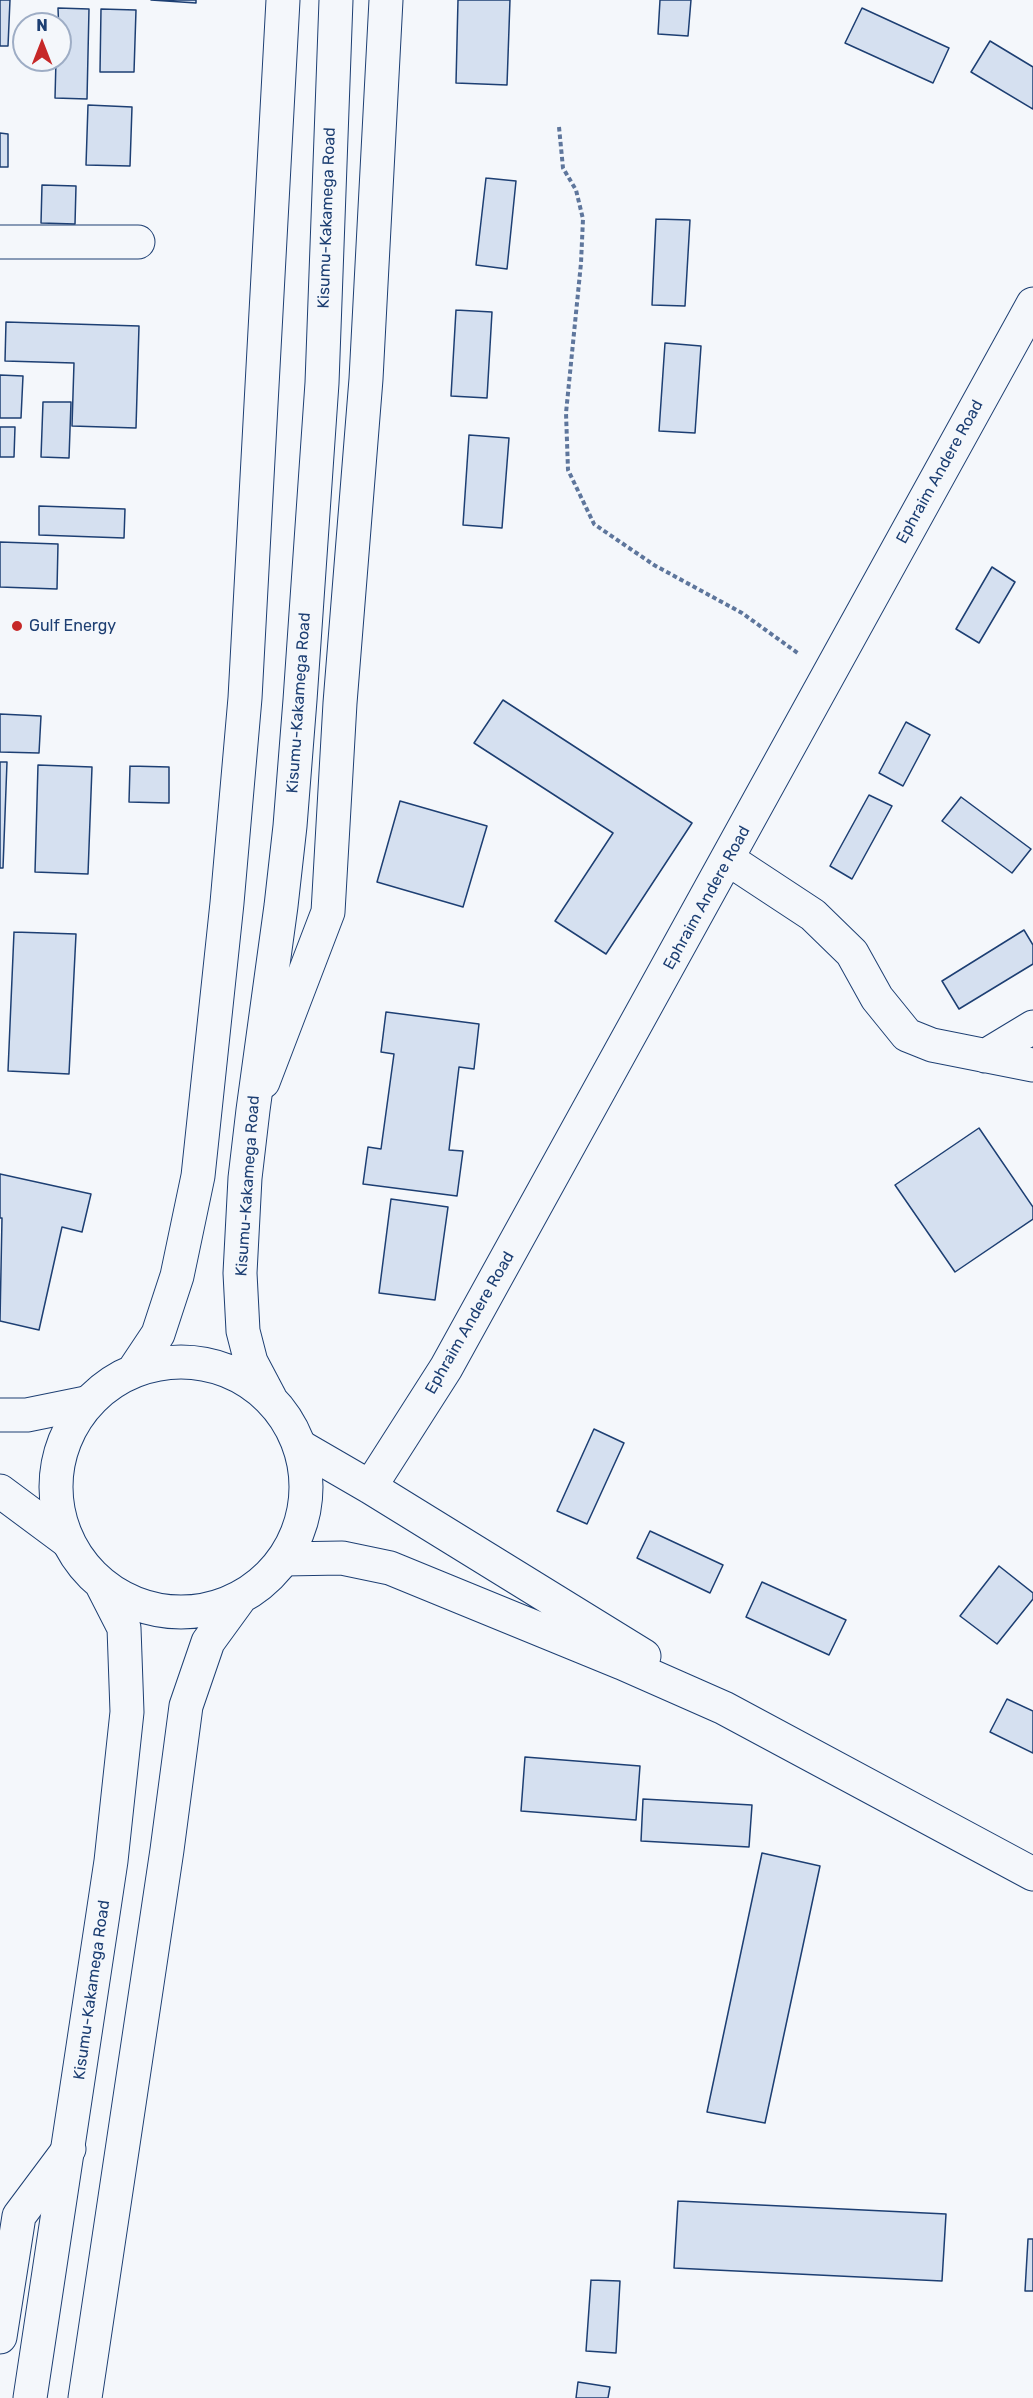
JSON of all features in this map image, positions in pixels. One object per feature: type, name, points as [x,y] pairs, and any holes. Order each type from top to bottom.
[{"type":"main road","points":[[134,1370],[158,1334],[177,1276],[199,1164],[227,903],[245,698],[283,0]]},
{"type":"main road","name":"Kisumu-Kakamega Road","points":[[270,1398],[251,1362],[243,1331],[240,1273],[245,1178],[281,906],[298,723],[322,383],[336,0]]},
{"type":"main road","points":[[253,1110],[328,912],[340,703],[366,379],[386,0]]},
{"type":"main road","points":[[0,242],[138,242]]},
{"type":"main road","name":"Ephraim Andere Road","points":[[370,1487],[446,1368],[1033,304]]},
{"type":"main road","points":[[728,859],[813,915],[852,953],[877,998],[907,1035],[932,1045],[1033,1065]]},
{"type":"main road","points":[[985,1056],[1033,1027]]},
{"type":"main road","points":[[192,1362],[221,1368],[238,1376],[270,1398],[288,1421],[301,1447],[307,1476],[306,1506],[298,1533],[284,1559],[264,1581],[240,1598],[213,1608],[184,1613],[154,1610],[127,1600],[102,1585],[81,1564],[66,1540],[57,1512],[55,1492],[58,1454],[69,1427],[86,1403],[108,1384],[134,1370],[162,1363],[192,1362]]},
{"type":"main road","points":[[0,1415],[27,1415],[86,1403]]},
{"type":"main road","points":[[301,1447],[596,1624],[724,1708]]},
{"type":"main road","points":[[0,1491],[66,1540]]},
{"type":"main road","points":[[284,1559],[342,1558],[390,1568],[622,1663],[724,1708],[1033,1874]]},
{"type":"main road","name":"Kisumu-Kakamega Road","points":[[30,2398],[111,1861],[126,1712],[124,1628],[102,1585]]},
{"type":"main road","points":[[85,2398],[186,1706],[208,1642],[240,1598]]},
{"type":"main road","points":[[0,2337],[19,2216],[69,2149]]},
{"type":"path","points":[[559,127],[563,168],[576,190],[583,219],[581,263],[566,412],[568,470],[594,524],[654,565],[742,613],[829,675]]},
{"type":"building","points":[[0,0],[10,0],[8,46],[0,46]]},
{"type":"building","points":[[151,0],[196,0],[196,3]]},
{"type":"building","points":[[458,0],[510,0],[507,85],[456,83]]},
{"type":"building","points":[[660,0],[691,0],[688,36],[658,34]]},
{"type":"building","points":[[58,8],[89,9],[87,99],[55,98],[56,72],[72,72],[72,12],[58,12]]},
{"type":"building","points":[[862,8],[949,48],[933,83],[845,43]]},
{"type":"building","points":[[101,9],[136,10],[134,72],[100,72]]},
{"type":"building","points":[[990,41],[1033,67],[1033,109],[971,72]]},
{"type":"building","points":[[88,105],[132,107],[130,166],[86,165]]},
{"type":"building","points":[[0,133],[8,134],[8,167],[0,167]]},
{"type":"building","points":[[486,178],[516,181],[507,269],[476,265]]},
{"type":"building","points":[[42,185],[76,186],[75,224],[41,223]]},
{"type":"building","points":[[656,219],[690,220],[685,306],[652,305]]},
{"type":"building","points":[[456,310],[492,312],[487,398],[451,396]]},
{"type":"building","points":[[6,322],[139,326],[136,428],[72,426],[74,363],[5,361]]},
{"type":"building","points":[[665,343],[701,346],[695,433],[659,431]]},
{"type":"building","points":[[0,375],[23,376],[21,418],[0,418]]},
{"type":"building","points":[[43,402],[71,402],[69,458],[41,457]]},
{"type":"building","points":[[0,427],[15,427],[14,457],[0,457]]},
{"type":"building","points":[[469,435],[509,438],[502,528],[463,525]]},
{"type":"building","points":[[39,506],[125,509],[124,538],[39,535]]},
{"type":"building","points":[[0,542],[58,544],[57,589],[0,587]]},
{"type":"building","points":[[992,567],[1015,582],[979,643],[956,629]]},
{"type":"building","points":[[503,700],[692,823],[606,954],[555,921],[613,833],[474,743]]},
{"type":"building","points":[[0,714],[41,716],[39,753],[0,752]]},
{"type":"building","points":[[906,722],[930,735],[903,786],[879,773]]},
{"type":"building","points":[[0,762],[7,762],[3,868],[0,868]]},
{"type":"building","points":[[38,765],[92,767],[88,874],[35,872]]},
{"type":"building","points":[[130,766],[169,767],[169,803],[129,802]]},
{"type":"building","points":[[869,795],[892,806],[852,879],[830,866]]},
{"type":"building","points":[[961,797],[1031,849],[1012,873],[942,821]]},
{"type":"building","points":[[400,801],[487,826],[463,907],[377,882]]},
{"type":"building","points":[[1024,930],[1033,945],[1033,964],[959,1009],[942,981]]},
{"type":"building","points":[[14,932],[76,934],[69,1074],[8,1071]]},
{"type":"building","points":[[386,1012],[479,1024],[474,1069],[459,1067],[449,1150],[463,1151],[457,1196],[363,1184],[368,1147],[381,1149],[394,1054],[381,1052]]},
{"type":"building","points":[[979,1128],[1033,1207],[1033,1219],[955,1272],[895,1185]]},
{"type":"building","points":[[0,1174],[91,1194],[82,1232],[62,1227],[39,1330],[0,1321],[2,1218],[0,1218]]},
{"type":"building","points":[[391,1199],[448,1207],[435,1300],[379,1293]]},
{"type":"building","points":[[594,1429],[624,1443],[587,1524],[557,1511]]},
{"type":"building","points":[[650,1531],[723,1565],[710,1593],[637,1558]]},
{"type":"building","points":[[999,1566],[1033,1593],[1033,1599],[997,1644],[960,1616]]},
{"type":"building","points":[[762,1582],[846,1620],[829,1655],[746,1617]]},
{"type":"building","points":[[1007,1699],[1033,1711],[1033,1753],[990,1732]]},
{"type":"building","points":[[525,1757],[640,1766],[636,1820],[521,1811]]},
{"type":"building","points":[[643,1799],[752,1805],[749,1847],[641,1841]]},
{"type":"building","points":[[762,1853],[820,1866],[765,2123],[707,2112]]},
{"type":"building","points":[[678,2201],[946,2214],[942,2281],[674,2268]]},
{"type":"building","points":[[1028,2239],[1033,2239],[1033,2291],[1025,2291]]},
{"type":"building","points":[[591,2280],[620,2281],[616,2353],[586,2351]]},
{"type":"building","points":[[578,2382],[610,2387],[608,2398],[576,2398]]},
{"type":"place","name":"Gulf Energy","points":[[17,626]]}]
